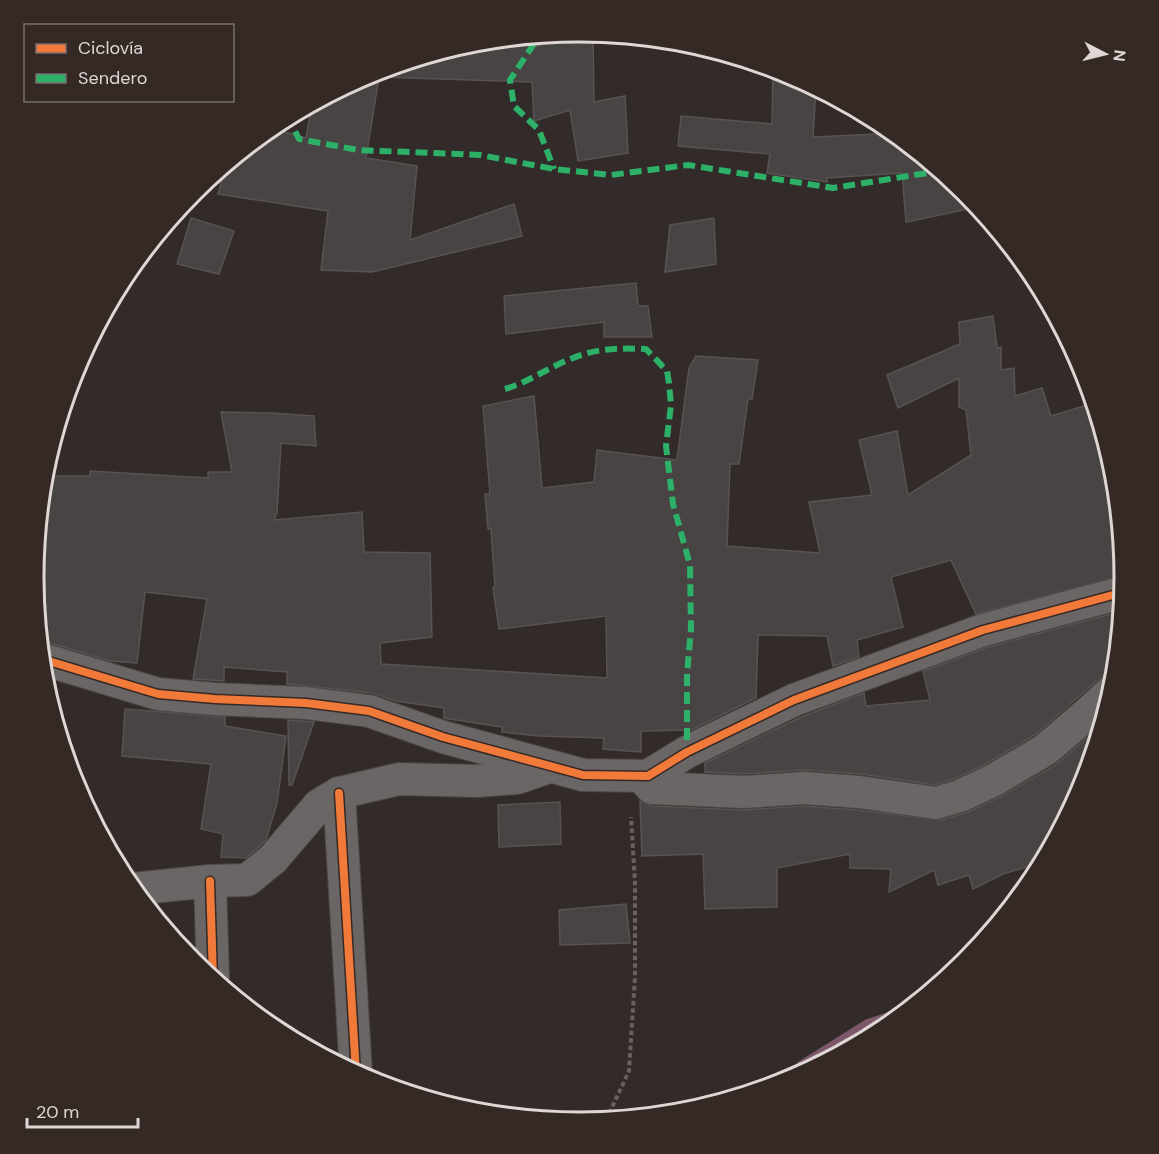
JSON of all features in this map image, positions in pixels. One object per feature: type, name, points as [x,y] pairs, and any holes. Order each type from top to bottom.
[{"type":"street","points":[[52,662],[158,693],[215,699],[306,703],[369,711],[443,737],[583,775],[648,776],[687,752],[794,700],[982,630],[1113,595]]},
{"type":"street","points":[[635,776],[652,788],[744,792],[804,788],[859,792],[936,803],[960,796],[994,780],[1045,750],[1099,703]]},
{"type":"street","points":[[144,888],[210,880],[247,879],[273,859],[318,805],[339,793],[399,779],[477,781],[517,778],[549,767]]},
{"type":"street","points":[[339,793],[355,1062]]},
{"type":"street","points":[[210,880],[213,966]]},
{"type":"path","points":[[610,1111],[629,1071],[635,977],[635,776]]},
{"type":"building","points":[[593,42],[594,102],[625,96],[628,153],[578,161],[570,110],[534,121],[532,82],[389,77],[441,60],[475,52],[526,45],[541,46],[541,43],[545,43]]},
{"type":"building","points":[[773,79],[815,97],[813,137],[880,134],[932,175],[968,209],[906,222],[902,173],[827,178],[827,182],[767,173],[770,154],[678,146],[681,116],[772,124]]},
{"type":"building","points":[[378,82],[366,158],[417,166],[410,240],[514,204],[522,236],[372,272],[321,270],[328,211],[218,194],[222,180],[282,132],[306,138],[310,115],[343,97]]},
{"type":"building","points":[[191,218],[234,231],[219,274],[177,264]]},
{"type":"building","points":[[714,218],[716,264],[665,272],[670,225]]},
{"type":"building","points":[[636,283],[638,306],[648,306],[652,337],[604,337],[604,322],[506,334],[504,296]]},
{"type":"building","points":[[993,316],[997,348],[1001,347],[1001,370],[1014,368],[1015,396],[1042,388],[1051,416],[1086,405],[1104,473],[1110,507],[1114,578],[976,614],[951,560],[891,577],[903,627],[857,640],[859,657],[833,666],[827,636],[758,635],[756,698],[691,730],[641,731],[641,752],[603,749],[604,738],[539,736],[502,732],[502,727],[444,718],[444,708],[396,701],[372,693],[287,684],[287,672],[224,667],[224,681],[193,679],[207,599],[145,592],[137,663],[110,661],[49,642],[44,577],[49,507],[54,476],[90,476],[90,471],[208,478],[208,472],[232,472],[221,412],[271,413],[314,416],[316,446],[281,443],[277,513],[274,520],[362,512],[364,552],[430,553],[432,637],[380,643],[381,664],[607,678],[606,616],[499,629],[493,588],[495,587],[491,529],[488,529],[485,494],[490,494],[483,406],[534,396],[542,488],[594,482],[597,450],[677,460],[689,368],[696,356],[758,360],[752,399],[748,399],[739,464],[730,464],[727,546],[820,553],[809,502],[872,495],[859,440],[897,431],[908,495],[971,455],[966,410],[959,407],[959,378],[898,408],[887,375],[960,344],[959,322]]},
{"type":"building","points":[[1113,613],[1105,675],[1035,735],[986,764],[954,779],[935,785],[861,774],[805,770],[744,774],[705,772],[705,763],[801,717],[864,693],[866,706],[930,700],[923,671],[988,647]]},
{"type":"building","points":[[125,709],[225,717],[225,726],[286,736],[277,803],[266,840],[246,858],[221,857],[223,834],[201,829],[211,764],[122,756]]},
{"type":"building","points":[[288,720],[314,722],[292,785],[289,785]]},
{"type":"building","points":[[1090,735],[1074,782],[1043,845],[1029,866],[1003,874],[973,889],[969,875],[938,885],[934,870],[889,892],[891,869],[850,868],[850,854],[777,868],[777,907],[705,909],[703,854],[642,856],[640,801],[651,806],[743,810],[804,806],[941,820],[968,812],[1002,796],[1054,766]]},
{"type":"building","points":[[560,802],[561,844],[499,847],[498,805]]},
{"type":"building","points":[[626,904],[630,943],[560,945],[559,910]]},
{"type":"waterway","points":[[814,1058],[868,1024],[879,1020]]},
{"type":"marked path","points":[[533,44],[510,80],[514,106],[539,130],[554,169]]},
{"type":"marked path","points":[[292,126],[299,139],[358,150],[480,155],[554,169],[611,175],[688,165],[833,188],[929,173]]},
{"type":"marked path","points":[[505,389],[573,358],[609,349],[646,349],[667,371],[671,405],[666,446],[673,504],[690,565],[691,629],[687,674],[687,752]]},
{"type":"cycle path","points":[[52,662],[158,694],[306,703],[369,711],[443,737],[583,775],[648,776],[687,752],[794,700],[983,630],[1113,595]]},
{"type":"cycle path","points":[[339,793],[355,1062]]},
{"type":"cycle path","points":[[210,881],[213,966]]}]
